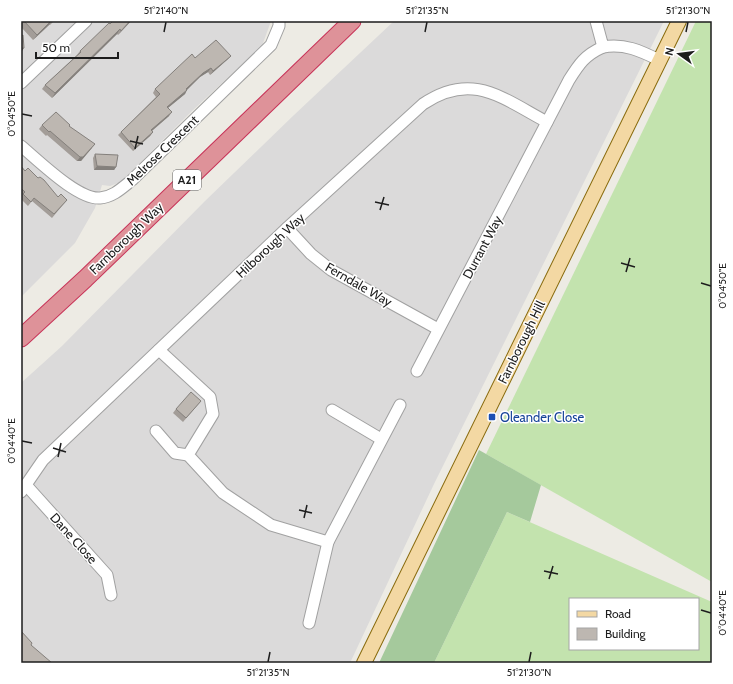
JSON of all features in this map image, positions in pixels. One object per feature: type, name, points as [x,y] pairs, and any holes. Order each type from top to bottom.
[{"type":"highway","name":"Farnborough Way","points":[[21,338],[85,279],[352,21]]},
{"type":"main road","name":"Farnborough Hill","points":[[364,663],[679,21]]},
{"type":"street","points":[[21,83],[86,21]]},
{"type":"street","name":"Melrose Crescent","points":[[21,146],[72,189],[84,195],[100,198],[117,193],[271,45],[279,26],[279,21]]},
{"type":"street","points":[[596,21],[603,48],[618,46],[628,47],[659,60]]},
{"type":"street","name":"Durrant Way","points":[[417,371],[578,65],[588,55],[603,48]]},
{"type":"street","name":"Hilborough Way","points":[[24,488],[43,460],[288,228],[416,110],[431,99],[446,91],[466,88],[484,91],[501,98],[547,122]]},
{"type":"street","name":"Ferndale Way","points":[[288,228],[312,254],[331,270],[438,329]]},
{"type":"street","points":[[159,350],[210,397],[213,414],[188,455]]},
{"type":"street","points":[[309,623],[328,542],[400,405]]},
{"type":"street","points":[[332,410],[381,439]]},
{"type":"street","points":[[156,431],[175,453],[188,455],[222,493],[271,525],[328,542]]},
{"type":"street","name":"Dane Close","points":[[24,488],[107,575],[111,595]]},
{"type":"shaded area","points":[[21,21],[271,21],[262,46],[192,111],[121,182],[110,186],[102,185],[95,208],[75,243],[21,297]]},
{"type":"shaded area","points":[[394,21],[664,21],[434,484],[350,663],[21,663],[21,383],[62,346],[205,201]]},
{"type":"green space","points":[[696,21],[712,21],[712,582],[486,454]]},
{"type":"green space","points":[[479,450],[541,485],[530,522],[507,512],[434,663],[379,663]]},
{"type":"green space","points":[[507,512],[712,602],[712,663],[434,663]]},
{"type":"building","points":[[24,21],[51,21],[37,35]]},
{"type":"building","points":[[113,21],[130,21],[55,93],[45,85],[81,52],[80,51],[109,23],[110,24]]},
{"type":"building","points":[[23,35],[24,48],[21,48],[21,36]]},
{"type":"building","points":[[216,40],[231,56],[213,71],[211,68],[203,73],[186,89],[187,90],[167,107],[172,112],[151,130],[153,132],[135,148],[121,132],[160,94],[155,89],[192,54],[195,58]]},
{"type":"building","points":[[56,112],[70,125],[69,126],[95,144],[83,157],[80,157],[42,125]]},
{"type":"building","points":[[95,154],[118,155],[116,167],[97,166]]},
{"type":"building","points":[[21,166],[25,171],[28,168],[38,178],[40,177],[44,180],[58,197],[61,194],[67,200],[54,214],[34,198],[31,202],[23,194],[25,192],[21,188]]},
{"type":"building","points":[[191,392],[201,401],[186,418],[176,409]]},
{"type":"building","points":[[21,631],[32,643],[31,645],[52,663],[21,663]]},
{"type":"place","name":"Oleander Close","points":[[492,417]]}]
